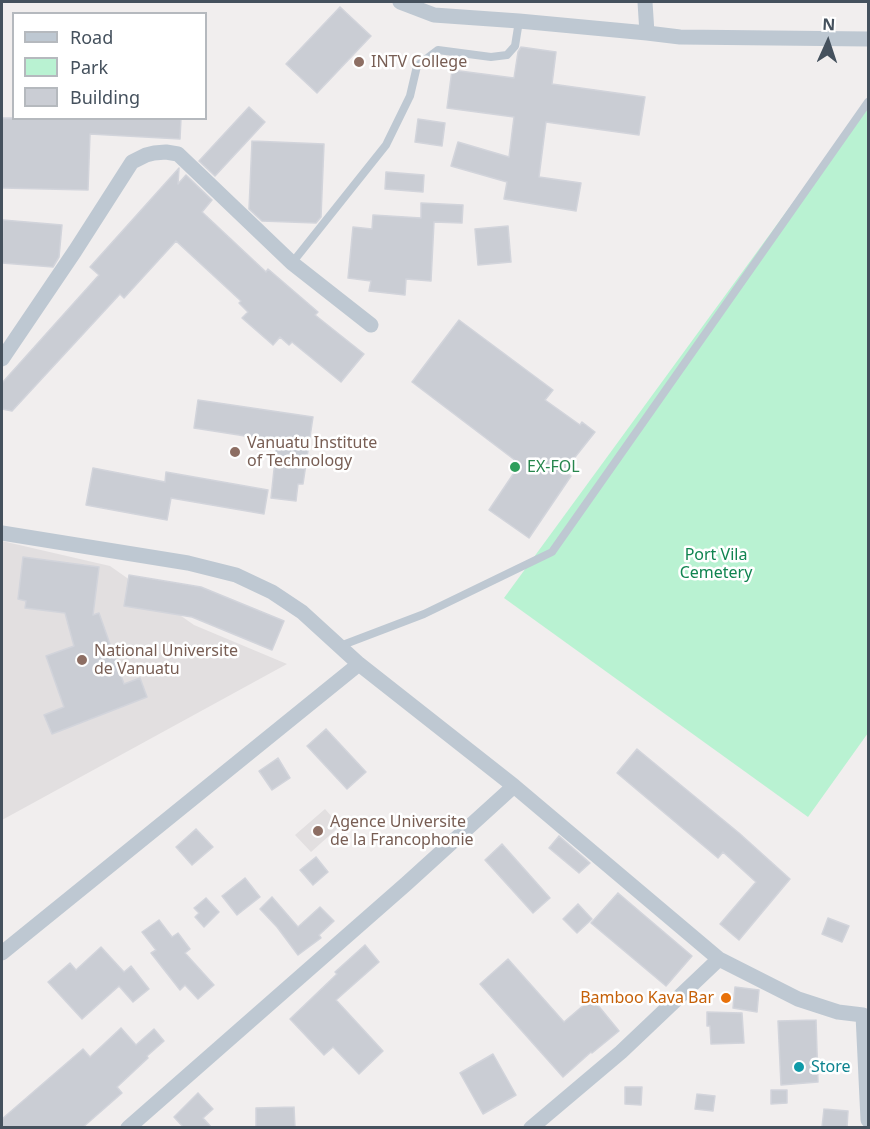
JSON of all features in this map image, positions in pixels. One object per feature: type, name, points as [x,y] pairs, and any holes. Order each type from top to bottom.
[{"type":"street","points":[[400,2],[519,21],[680,37],[868,37]]},
{"type":"street","points":[[645,2],[647,33]]},
{"type":"street","points":[[2,359],[132,162],[146,155],[166,152],[178,154],[292,263],[370,325]]},
{"type":"street","points":[[2,532],[188,563],[236,575],[273,592],[302,612],[359,664],[514,786],[719,959],[798,999],[838,1012],[866,1012],[868,1120]]},
{"type":"street","points":[[2,953],[359,664]]},
{"type":"street","points":[[131,1127],[514,786]]},
{"type":"street","points":[[531,1128],[621,1052],[719,959]]},
{"type":"lane","points":[[292,263],[386,145],[410,96],[417,66],[438,50],[490,57],[507,55],[514,46],[519,21]]},
{"type":"lane","points":[[338,646],[424,614],[552,552],[868,102]]},
{"type":"shaded area","points":[[2,541],[110,566],[194,625],[287,664],[2,820]]},
{"type":"shaded area","name":"Agence Universite de la Francophonie","points":[[325,809],[340,826],[311,852],[295,835]]},
{"type":"green space","name":"Port Vila Cemetery","points":[[868,100],[868,733],[808,817],[504,598]]},
{"type":"building","points":[[340,7],[371,36],[317,93],[286,64]]},
{"type":"building","points":[[521,47],[556,52],[552,84],[645,97],[639,135],[546,122],[539,177],[581,183],[576,211],[504,199],[507,182],[451,166],[458,142],[509,157],[514,117],[447,108],[452,70],[514,78],[518,52]]},
{"type":"building","points":[[249,107],[265,122],[215,176],[199,161]]},
{"type":"building","points":[[2,118],[12,118],[12,120],[181,120],[180,139],[90,134],[88,190],[2,188]]},
{"type":"building","points":[[418,119],[445,123],[442,146],[415,142]]},
{"type":"building","points":[[252,141],[324,144],[321,217],[316,223],[262,221],[249,209]]},
{"type":"building","points":[[179,168],[178,184],[186,175],[212,200],[202,212],[266,272],[268,269],[318,312],[315,315],[364,354],[341,382],[292,342],[289,345],[280,337],[273,345],[242,318],[248,312],[239,303],[241,301],[176,241],[124,298],[120,294],[12,411],[2,409],[2,383],[99,275],[90,267]]},
{"type":"building","points":[[386,172],[424,175],[423,192],[385,189]]},
{"type":"building","points":[[421,203],[463,205],[462,223],[434,222],[431,281],[406,279],[405,295],[369,291],[371,281],[348,278],[353,227],[372,229],[373,215],[421,218]]},
{"type":"building","points":[[3,220],[62,225],[59,257],[53,267],[2,263]]},
{"type":"building","points":[[508,226],[511,262],[478,265],[475,229]]},
{"type":"building","points":[[459,320],[553,390],[545,400],[580,425],[582,422],[595,432],[564,471],[571,476],[529,538],[489,510],[520,464],[412,382]]},
{"type":"building","points":[[198,400],[313,417],[303,484],[298,484],[296,501],[271,498],[277,441],[194,428]]},
{"type":"building","points":[[93,468],[165,482],[166,472],[268,490],[264,514],[171,498],[167,520],[86,505]]},
{"type":"building","points":[[23,557],[99,567],[93,615],[99,613],[124,684],[140,678],[147,697],[52,734],[44,715],[64,707],[46,656],[74,646],[65,613],[25,608],[26,601],[18,599]]},
{"type":"building","points":[[129,575],[201,587],[284,621],[272,650],[192,617],[124,606]]},
{"type":"building","points":[[326,729],[366,772],[347,789],[307,746]]},
{"type":"building","points":[[637,749],[739,833],[790,879],[739,940],[720,924],[756,882],[723,852],[718,858],[617,773]]},
{"type":"building","points":[[278,758],[290,778],[272,790],[259,771]]},
{"type":"building","points":[[196,829],[213,847],[192,865],[176,847]]},
{"type":"building","points":[[559,836],[590,863],[579,873],[549,848]]},
{"type":"building","points":[[502,844],[550,898],[533,913],[485,860]]},
{"type":"building","points":[[316,857],[328,872],[313,885],[300,870]]},
{"type":"building","points":[[245,878],[260,897],[237,915],[222,896]]},
{"type":"building","points":[[618,893],[692,956],[666,986],[591,923]]},
{"type":"building","points":[[272,897],[298,927],[320,907],[334,921],[319,935],[321,938],[298,955],[260,909]]},
{"type":"building","points":[[206,898],[219,912],[204,927],[195,917],[199,913],[194,908]]},
{"type":"building","points":[[578,904],[592,919],[577,933],[563,919]]},
{"type":"building","points":[[828,918],[849,926],[842,942],[822,934]]},
{"type":"building","points":[[159,920],[172,937],[178,933],[190,949],[185,953],[214,985],[198,999],[185,985],[180,990],[151,953],[156,950],[142,932]]},
{"type":"building","points":[[365,945],[379,962],[336,1000],[383,1051],[359,1074],[333,1047],[324,1055],[290,1019],[337,974],[335,972]]},
{"type":"building","points":[[101,947],[124,972],[131,966],[149,989],[133,1002],[119,986],[82,1019],[48,982],[70,963],[76,970]]},
{"type":"building","points":[[508,959],[564,1022],[592,998],[619,1031],[563,1077],[480,984]]},
{"type":"building","points":[[735,987],[759,990],[757,1012],[733,1008]]},
{"type":"building","points":[[707,1012],[742,1013],[744,1043],[711,1044]]},
{"type":"building","points":[[816,1020],[818,1082],[781,1085],[778,1021]]},
{"type":"building","points":[[121,1028],[136,1045],[154,1029],[164,1041],[117,1087],[122,1093],[82,1128],[2,1128],[2,1119],[83,1049],[90,1057]]},
{"type":"building","points":[[493,1054],[516,1095],[483,1114],[460,1073]]},
{"type":"building","points":[[625,1087],[642,1087],[641,1105],[625,1104]]},
{"type":"building","points":[[771,1090],[787,1090],[787,1103],[771,1104]]},
{"type":"building","points":[[198,1093],[213,1109],[203,1118],[212,1128],[184,1128],[174,1117]]},
{"type":"building","points":[[697,1094],[715,1096],[713,1111],[695,1109]]},
{"type":"building","points":[[294,1107],[295,1128],[256,1128],[256,1108]]},
{"type":"building","points":[[824,1109],[848,1111],[847,1128],[822,1127]]},
{"type":"place","name":"INTV College","points":[[359,62]]},
{"type":"place","name":"Vanuatu Institute of Technology","points":[[235,452]]},
{"type":"place","name":"EX-FOL","points":[[515,467]]},
{"type":"place","name":"National Universite de Vanuatu","points":[[82,660]]},
{"type":"place","name":"Agence Universite de la Francophonie","points":[[318,831]]},
{"type":"place","name":"Bamboo Kava Bar","points":[[726,998]]},
{"type":"place","name":"Store","points":[[799,1067]]}]
